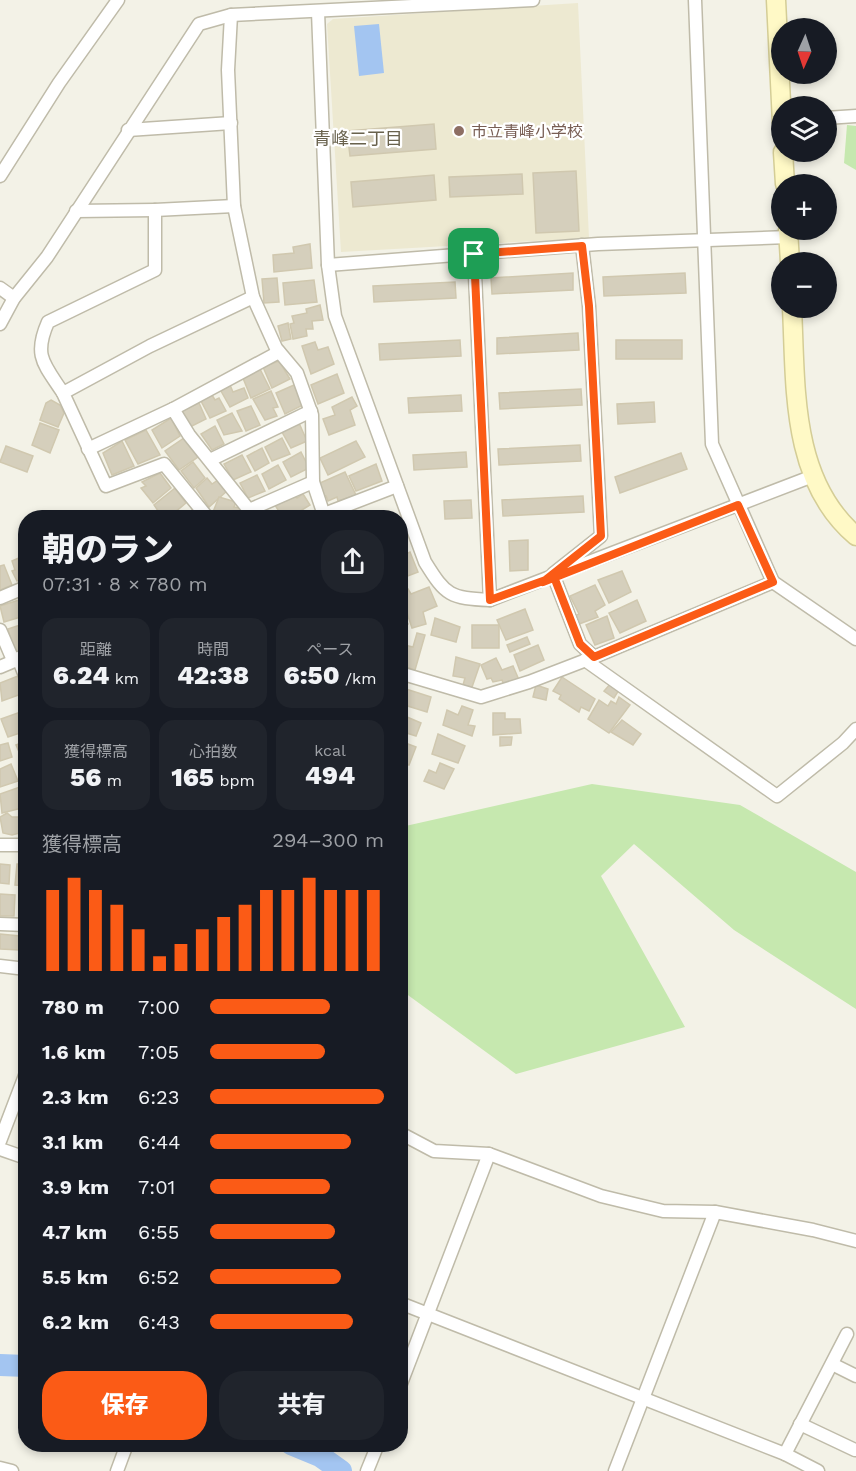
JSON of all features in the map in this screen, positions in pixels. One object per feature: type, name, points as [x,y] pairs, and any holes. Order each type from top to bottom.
[{"type":"street","points":[[0,176],[59,83],[118,0]]},
{"type":"street","points":[[0,324],[14,298],[47,257],[199,24],[231,15],[533,0]]},
{"type":"street","points":[[694,0],[712,444],[773,582],[856,639]]},
{"type":"street","points":[[776,0],[780,96]]},
{"type":"street","points":[[318,12],[328,265],[335,316],[406,510]]},
{"type":"street","points":[[231,15],[228,70],[234,206],[254,297],[279,352],[297,373],[311,411],[314,482],[322,510]]},
{"type":"street","points":[[837,117],[856,116]]},
{"type":"street","points":[[128,130],[231,123]]},
{"type":"street","points":[[76,211],[234,206]]},
{"type":"street","points":[[155,210],[155,270],[48,322],[40,341],[43,362],[63,393],[106,486],[164,464],[201,510]]},
{"type":"street","points":[[328,265],[771,234]]},
{"type":"street","points":[[548,579],[601,536],[589,306],[582,246]]},
{"type":"street","points":[[474,254],[490,600]]},
{"type":"street","points":[[0,288],[14,298]]},
{"type":"street","points":[[63,393],[150,346],[254,297]]},
{"type":"street","points":[[793,318],[798,416],[803,445],[813,476],[848,529],[856,536]]},
{"type":"street","points":[[88,449],[172,409],[279,352]]},
{"type":"street","points":[[172,409],[189,435],[249,510],[314,482]]},
{"type":"street","points":[[210,460],[311,411]]},
{"type":"street","points":[[408,516],[425,562],[439,585],[458,599],[490,600],[813,476]]},
{"type":"street","points":[[339,510],[397,486]]},
{"type":"street","points":[[548,579],[580,644],[590,658],[777,796],[843,743],[856,729]]},
{"type":"street","points":[[408,675],[481,697],[529,682],[590,658],[773,582]]},
{"type":"street","points":[[0,598],[18,590]]},
{"type":"street","points":[[0,630],[18,657]]},
{"type":"street","points":[[0,667],[18,658]]},
{"type":"street","points":[[0,845],[18,846]]},
{"type":"street","points":[[0,924],[18,925]]},
{"type":"street","points":[[0,966],[18,968]]},
{"type":"street","points":[[0,1141],[18,1094]]},
{"type":"street","points":[[408,1137],[434,1151],[489,1154],[601,1196],[663,1211],[715,1212],[813,1230],[856,1241]]},
{"type":"street","points":[[0,1149],[18,1155]]},
{"type":"street","points":[[408,1365],[489,1154]]},
{"type":"street","points":[[615,1471],[715,1212]]},
{"type":"street","points":[[408,1306],[785,1454],[818,1471]]},
{"type":"street","points":[[785,1454],[847,1334]]},
{"type":"street","points":[[832,1364],[856,1376]]},
{"type":"street","points":[[801,1424],[855,1450]]},
{"type":"street","points":[[117,1471],[124,1452]]},
{"type":"street","points":[[368,1469],[375,1452]]},
{"type":"street","points":[[0,1468],[12,1471]]},
{"type":"shaded area","name":"市立青峰小学校","points":[[578,3],[589,238],[341,252],[327,24],[333,19]]},
{"type":"green space","points":[[847,125],[856,126],[856,170],[844,163]]},
{"type":"green space","points":[[592,784],[740,805],[856,872],[856,1009],[734,930],[634,844],[601,876],[685,1027],[516,1074],[408,995],[408,825]]},
{"type":"water","points":[[379,24],[384,73],[359,76],[354,26]]},
{"type":"building","points":[[434,124],[436,149],[350,156],[347,131]]},
{"type":"building","points":[[576,171],[579,231],[536,233],[533,173]]},
{"type":"building","points":[[522,174],[523,194],[450,197],[449,177]]},
{"type":"building","points":[[434,175],[436,200],[353,207],[351,182]]},
{"type":"building","points":[[310,244],[312,268],[274,272],[273,255],[294,253],[293,247]]},
{"type":"building","points":[[573,273],[573,290],[492,294],[491,278]]},
{"type":"building","points":[[685,273],[686,293],[604,296],[603,277]]},
{"type":"building","points":[[277,278],[279,302],[264,303],[262,279]]},
{"type":"building","points":[[314,280],[317,302],[285,305],[283,283]]},
{"type":"building","points":[[455,282],[456,298],[374,302],[373,286]]},
{"type":"building","points":[[320,305],[323,320],[312,321],[313,329],[306,329],[307,336],[293,339],[290,324],[294,323],[292,316],[307,313],[306,309]]},
{"type":"building","points":[[288,323],[291,339],[282,341],[278,326]]},
{"type":"building","points":[[578,333],[579,350],[497,354],[497,338]]},
{"type":"building","points":[[460,340],[461,356],[380,360],[379,344]]},
{"type":"building","points":[[616,340],[682,340],[682,359],[616,359]]},
{"type":"building","points":[[315,342],[318,350],[328,347],[334,364],[311,374],[302,346]]},
{"type":"building","points":[[279,361],[290,379],[272,388],[263,367]]},
{"type":"building","points":[[260,369],[270,389],[251,398],[243,378]]},
{"type":"building","points":[[337,374],[344,393],[318,404],[311,385]]},
{"type":"building","points":[[230,385],[233,392],[244,388],[248,398],[230,407],[221,391]]},
{"type":"building","points":[[294,385],[303,405],[285,414],[276,393]]},
{"type":"building","points":[[581,389],[582,405],[500,409],[499,393]]},
{"type":"building","points":[[271,391],[278,407],[273,408],[277,416],[265,420],[253,399]]},
{"type":"building","points":[[212,395],[215,400],[219,398],[226,411],[210,418],[201,401]]},
{"type":"building","points":[[461,395],[462,411],[409,413],[408,398]]},
{"type":"building","points":[[352,397],[357,406],[350,410],[355,425],[329,435],[323,419],[335,415],[332,407]]},
{"type":"building","points":[[51,400],[60,405],[64,413],[58,427],[40,420],[46,403]]},
{"type":"building","points":[[654,402],[655,422],[618,424],[617,404]]},
{"type":"building","points":[[199,403],[206,419],[190,427],[182,411]]},
{"type":"building","points":[[251,406],[260,425],[246,431],[237,411]]},
{"type":"building","points":[[232,413],[242,431],[224,435],[217,420]]},
{"type":"building","points":[[171,418],[180,436],[162,448],[152,430]]},
{"type":"building","points":[[40,423],[59,430],[50,453],[32,445]]},
{"type":"building","points":[[299,423],[307,441],[291,448],[282,432]]},
{"type":"building","points":[[215,426],[224,444],[212,450],[201,434]]},
{"type":"building","points":[[146,430],[160,455],[138,464],[125,440]]},
{"type":"building","points":[[184,438],[198,457],[179,470],[165,451]]},
{"type":"building","points":[[282,438],[290,454],[272,461],[265,447]]},
{"type":"building","points":[[122,441],[134,466],[112,475],[103,453]]},
{"type":"building","points":[[356,441],[365,457],[328,475],[320,458]]},
{"type":"building","points":[[580,445],[581,461],[499,465],[498,449]]},
{"type":"building","points":[[6,446],[33,456],[27,472],[0,462]]},
{"type":"building","points":[[262,448],[269,463],[255,471],[247,456]]},
{"type":"building","points":[[301,452],[309,468],[291,477],[283,462]]},
{"type":"building","points":[[466,452],[467,467],[414,470],[413,455]]},
{"type":"building","points":[[681,453],[687,469],[620,493],[615,477]]},
{"type":"building","points":[[242,455],[251,472],[233,480],[224,464]]},
{"type":"building","points":[[193,462],[205,478],[194,488],[181,471]]},
{"type":"building","points":[[376,464],[382,481],[356,491],[349,476]]},
{"type":"building","points":[[278,465],[286,480],[269,489],[262,474]]},
{"type":"building","points":[[345,472],[356,495],[338,501],[337,497],[328,501],[326,496],[321,495],[320,483]]},
{"type":"building","points":[[160,473],[171,488],[153,503],[141,488],[146,486],[142,482]]},
{"type":"building","points":[[257,475],[265,491],[248,498],[240,483]]},
{"type":"building","points":[[207,478],[212,484],[218,480],[227,491],[209,507],[196,488]]},
{"type":"building","points":[[175,488],[186,503],[178,510],[157,510],[154,505]]},
{"type":"building","points":[[303,494],[310,505],[302,510],[278,510],[275,505],[294,495],[297,498]]},
{"type":"building","points":[[583,496],[584,512],[503,516],[502,500]]},
{"type":"building","points":[[219,497],[236,502],[234,507],[241,510],[214,510]]},
{"type":"building","points":[[471,500],[472,518],[445,519],[444,501]]},
{"type":"building","points":[[528,540],[528,570],[510,571],[509,541]]},
{"type":"building","points":[[410,552],[418,572],[408,576],[408,553]]},
{"type":"building","points":[[18,558],[17,581],[12,571],[15,570],[12,561]]},
{"type":"building","points":[[4,565],[12,585],[0,590],[0,566]]},
{"type":"building","points":[[622,571],[631,592],[609,603],[598,580]]},
{"type":"building","points":[[595,585],[605,605],[595,611],[598,617],[579,624],[575,616],[579,614],[570,596]]},
{"type":"building","points":[[429,587],[437,606],[423,612],[426,624],[412,628],[408,616],[408,589],[411,594]]},
{"type":"building","points":[[18,600],[18,618],[4,622],[0,606]]},
{"type":"building","points":[[637,600],[646,621],[620,633],[609,613]]},
{"type":"building","points":[[525,609],[533,630],[506,640],[497,620]]},
{"type":"building","points":[[607,616],[614,638],[595,645],[586,625]]},
{"type":"building","points":[[435,618],[460,627],[456,642],[431,635]]},
{"type":"building","points":[[472,625],[499,625],[499,648],[472,648]]},
{"type":"building","points":[[18,626],[18,652],[14,653],[8,629]]},
{"type":"building","points":[[417,633],[425,635],[415,670],[408,668],[408,646],[413,647]]},
{"type":"building","points":[[527,637],[530,644],[510,652],[507,645]]},
{"type":"building","points":[[538,645],[544,660],[520,671],[514,655]]},
{"type":"building","points":[[456,657],[480,664],[472,687],[463,685],[465,678],[453,676]]},
{"type":"building","points":[[496,658],[502,670],[513,666],[519,680],[504,685],[502,680],[493,682],[491,678],[487,679],[481,665]]},
{"type":"building","points":[[18,676],[18,695],[2,701],[0,683]]},
{"type":"building","points":[[562,677],[595,699],[589,711],[581,707],[579,712],[559,699],[561,695],[553,691]]},
{"type":"building","points":[[611,683],[619,690],[614,698],[604,691]]},
{"type":"building","points":[[536,685],[548,689],[546,700],[533,697]]},
{"type":"building","points":[[408,690],[431,697],[427,712],[408,706]]},
{"type":"building","points":[[619,697],[630,705],[609,733],[588,719],[599,700],[608,706],[611,701],[616,704]]},
{"type":"building","points":[[462,706],[473,710],[468,725],[475,726],[472,736],[443,725],[447,710],[458,715]]},
{"type":"building","points":[[18,713],[18,734],[8,737],[1,719]]},
{"type":"building","points":[[493,713],[505,713],[505,719],[520,719],[521,733],[493,735]]},
{"type":"building","points":[[408,717],[421,723],[416,736],[408,734]]},
{"type":"building","points":[[622,720],[641,734],[633,745],[611,732]]},
{"type":"building","points":[[438,734],[465,746],[458,763],[432,754]]},
{"type":"building","points":[[500,737],[512,737],[511,745],[500,746]]},
{"type":"building","points":[[8,743],[12,757],[0,761],[0,745]]},
{"type":"building","points":[[408,744],[416,747],[408,765]]},
{"type":"building","points":[[440,763],[454,769],[444,789],[424,781],[429,770],[436,773]]},
{"type":"building","points":[[11,764],[18,781],[0,787],[0,769]]},
{"type":"building","points":[[18,788],[18,809],[2,813],[0,794]]},
{"type":"building","points":[[7,813],[12,817],[18,817],[18,834],[3,833],[0,817]]},
{"type":"building","points":[[0,864],[10,865],[9,884],[0,883]]},
{"type":"building","points":[[17,864],[18,864],[18,885],[15,885]]},
{"type":"building","points":[[0,894],[15,895],[14,916],[0,916]]},
{"type":"building","points":[[0,934],[18,936],[18,950],[0,949]]},
{"type":"waterway","points":[[0,1365],[18,1366]]},
{"type":"waterway","points":[[310,1452],[341,1471]]},
{"type":"place","name":"市立青峰小学校","points":[[459,131]]},
{"type":"district","name":"青峰二丁目","points":[[358,138]]},
{"type":"route","points":[[474,254],[490,600],[543,582],[554,577],[580,644],[594,657],[773,582],[738,505],[543,582],[601,536],[590,370],[589,306],[582,246],[474,254]]}]
